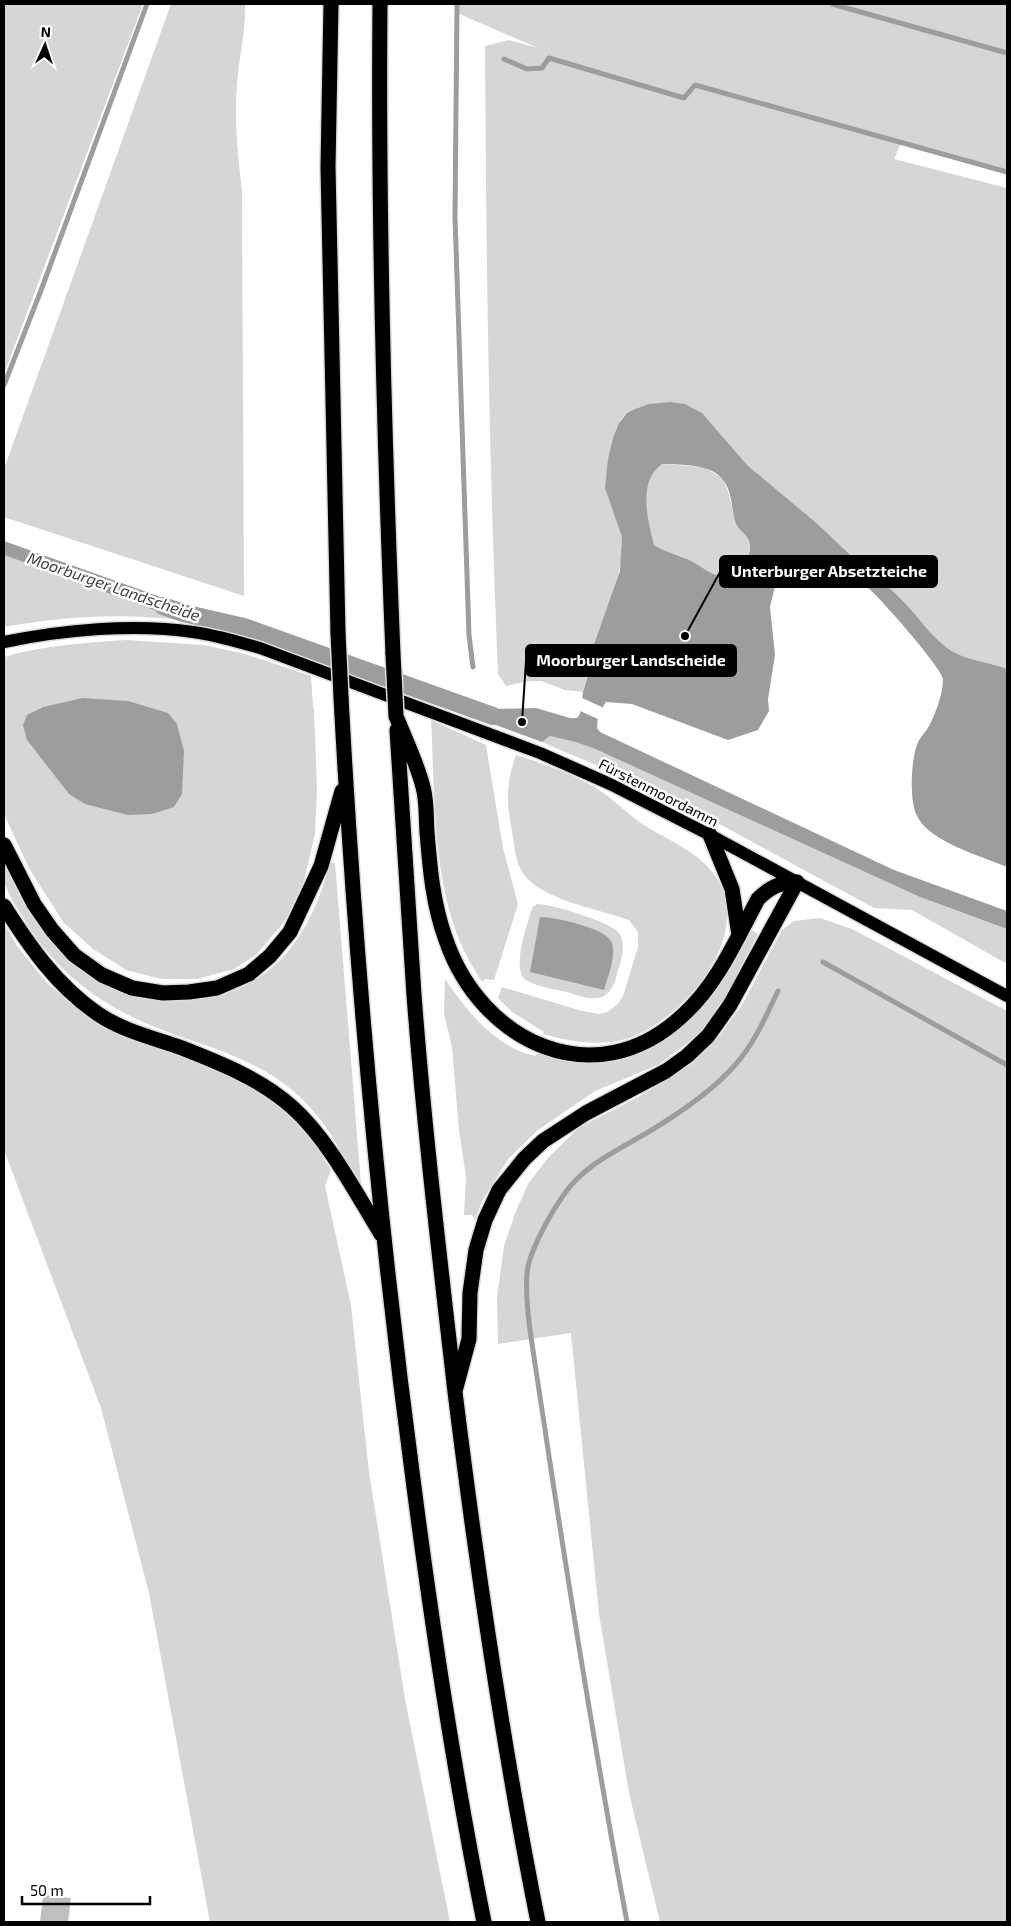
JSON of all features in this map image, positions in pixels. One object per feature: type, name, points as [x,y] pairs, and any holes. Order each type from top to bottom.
[{"type":"highway","points":[[331,4],[328,168],[338,633],[345,780],[383,1238],[395,1344],[435,1648],[468,1843],[484,1922]]},
{"type":"highway","points":[[380,4],[379,121],[382,331],[393,654],[414,998],[440,1267],[469,1513],[517,1819],[538,1922]]},
{"type":"highway","points":[[396,716],[424,788],[430,871],[446,941],[465,979],[485,1008],[519,1035],[546,1047],[573,1055],[605,1054],[636,1045],[669,1028],[693,1006],[718,972],[758,899],[778,884],[797,882]]},
{"type":"highway","points":[[4,845],[34,904],[52,930],[74,956],[102,974],[132,988],[163,993],[217,988],[249,974],[270,956],[290,932],[321,866],[345,780]]},
{"type":"highway","points":[[710,835],[732,889],[739,935]]},
{"type":"highway","points":[[456,1391],[469,1339],[470,1293],[476,1250],[485,1220],[499,1190],[524,1159],[543,1141],[586,1113],[666,1071],[708,1036],[730,1005],[797,882]]},
{"type":"highway","points":[[4,906],[42,964],[76,997],[99,1014],[132,1031],[182,1048],[222,1065],[259,1083],[292,1107],[338,1163],[383,1238]]},
{"type":"main road","name":"Fürstenmoordamm","points":[[4,642],[62,633],[144,628],[168,629],[215,636],[278,654],[540,752],[610,784],[710,835],[1007,996]]},
{"type":"shaded area","points":[[4,4],[143,4],[4,374]]},
{"type":"shaded area","points":[[171,4],[245,4],[236,111],[242,191],[244,596],[4,517],[4,469]]},
{"type":"shaded area","points":[[457,4],[1007,4],[1007,172],[901,143],[894,159],[1007,188],[1007,669],[968,658],[946,647],[889,587],[748,467],[706,418],[691,407],[683,404],[663,403],[652,404],[632,411],[624,416],[617,428],[606,489],[623,539],[622,559],[617,582],[595,644],[583,692],[565,690],[541,681],[528,681],[506,686],[498,674],[492,517],[487,282],[485,46],[509,40],[538,48],[457,13]]},
{"type":"shaded area","points":[[662,464],[704,467],[723,479],[736,524],[748,539],[750,553],[746,564],[734,575],[721,577],[707,572],[681,556],[666,553],[654,545],[647,513],[646,491],[654,472]]},
{"type":"shaded area","points":[[4,555],[181,620],[114,616],[49,620],[4,627]]},
{"type":"shaded area","points":[[126,640],[204,645],[245,654],[311,676],[317,789],[315,834],[304,881],[285,921],[256,955],[234,969],[197,979],[161,979],[126,970],[93,949],[63,922],[29,868],[4,814],[4,657],[49,647]],"holes":[[[82,698],[48,766],[28,740],[28,715],[43,707]]]},
{"type":"shaded area","points":[[431,720],[486,745],[503,848],[518,904],[494,980],[485,979],[482,982],[467,957],[451,916],[444,889],[437,833]]},
{"type":"shaded area","points":[[550,736],[593,748],[920,897],[1007,929],[1007,964],[912,910],[874,908],[666,795],[542,742]]},
{"type":"shaded area","points":[[516,755],[571,775],[602,792],[638,821],[685,849],[706,865],[722,888],[727,910],[725,933],[717,956],[704,978],[687,998],[668,1015],[649,1029],[629,1038],[596,1043],[543,1034],[544,1032],[512,1012],[498,998],[502,987],[582,1011],[599,1014],[607,1012],[618,1004],[623,996],[638,947],[638,932],[629,920],[568,902],[553,895],[527,879],[520,868],[515,850],[508,801],[510,775]]},
{"type":"shaded area","points":[[4,862],[18,893],[30,913],[52,939],[129,993],[148,999],[171,1001],[193,1000],[221,995],[245,985],[266,972],[284,956],[299,936],[312,914],[330,863],[335,863],[361,1184],[356,1185],[345,1158],[330,1133],[312,1109],[291,1089],[262,1070],[231,1055],[165,1031],[124,1012],[87,989],[70,975],[40,943],[14,903],[4,881]]},
{"type":"shaded area","points":[[537,904],[581,914],[605,924],[619,933],[623,946],[622,956],[615,981],[607,994],[600,998],[586,997],[546,988],[526,980],[522,975],[520,967],[521,947],[531,911]]},
{"type":"shaded area","points":[[820,918],[852,929],[1007,1011],[1007,1922],[660,1922],[629,1793],[599,1614],[571,1333],[498,1344],[497,1297],[504,1246],[528,1184],[548,1158],[578,1128],[638,1097],[692,1064],[720,1035],[742,1005],[782,930],[794,921]]},
{"type":"shaded area","points":[[4,923],[17,946],[47,983],[82,1012],[135,1039],[243,1080],[272,1099],[304,1128],[331,1170],[325,1186],[351,1305],[369,1472],[405,1699],[450,1922],[210,1922],[149,1593],[101,1408],[4,1150]]},
{"type":"shaded area","points":[[752,930],[758,934],[723,1001],[701,1031],[658,1065],[595,1091],[538,1130],[509,1158],[482,1201],[475,1220],[472,1215],[464,1215],[466,1177],[459,1130],[452,1047],[444,1014],[445,979],[483,1026],[502,1042],[524,1053],[535,1056],[538,1052],[574,1061],[612,1060],[637,1053],[660,1043],[680,1029],[713,994],[727,974]]},
{"type":"water","points":[[670,402],[685,404],[702,413],[748,466],[814,521],[868,571],[889,587],[946,647],[968,658],[1007,669],[1007,867],[944,841],[924,825],[917,816],[914,809],[912,791],[912,770],[915,752],[918,742],[929,726],[937,709],[943,679],[921,647],[866,586],[825,567],[813,564],[802,565],[778,574],[770,607],[775,655],[768,699],[769,711],[758,730],[728,740],[632,704],[606,702],[598,715],[597,728],[600,732],[894,870],[1007,911],[1007,929],[920,897],[593,748],[550,736],[542,742],[469,715],[473,702],[494,709],[536,708],[570,718],[577,718],[580,714],[592,650],[620,571],[622,537],[605,488],[608,459],[619,423],[627,413],[649,404]],"holes":[[[662,464],[695,466],[711,470],[723,480],[729,490],[736,524],[748,539],[750,547],[747,561],[741,569],[730,576],[718,576],[689,560],[654,545],[647,513],[647,491],[649,481]]]},
{"type":"water","points":[[4,541],[186,606],[181,620],[4,555]]},
{"type":"water","points":[[82,698],[128,701],[168,713],[177,724],[184,751],[182,794],[174,807],[152,814],[128,815],[85,804],[69,794],[27,740],[23,725],[27,715],[43,707]]},
{"type":"water","points":[[540,917],[580,924],[608,938],[612,943],[613,955],[604,990],[530,972]]},
{"type":"pier","points":[[580,697],[604,708],[600,720],[578,710]]},
{"type":"building","points":[[43,1895],[71,1898],[68,1922],[40,1922]]},
{"type":"waterway","points":[[4,385],[147,4]]},
{"type":"waterway","points":[[457,4],[455,217],[469,635],[473,667]]},
{"type":"waterway","points":[[832,4],[1007,53]]},
{"type":"waterway","points":[[504,59],[527,69],[542,68],[549,58],[684,98],[695,85],[1007,172]]},
{"type":"waterway","name":"Moorburger Landscheide","points":[[163,606],[183,613],[244,627],[493,716]]},
{"type":"waterway","points":[[823,962],[1007,1065]]},
{"type":"waterway","points":[[627,1922],[552,1476],[530,1326],[527,1273],[532,1254],[542,1231],[573,1183],[602,1159],[694,1102],[727,1074],[749,1047],[778,991]]},
{"type":"place","name":"Unterburger Absetzteiche","points":[[685,636]]},
{"type":"place","name":"Moorburger Landscheide","points":[[522,722]]}]
